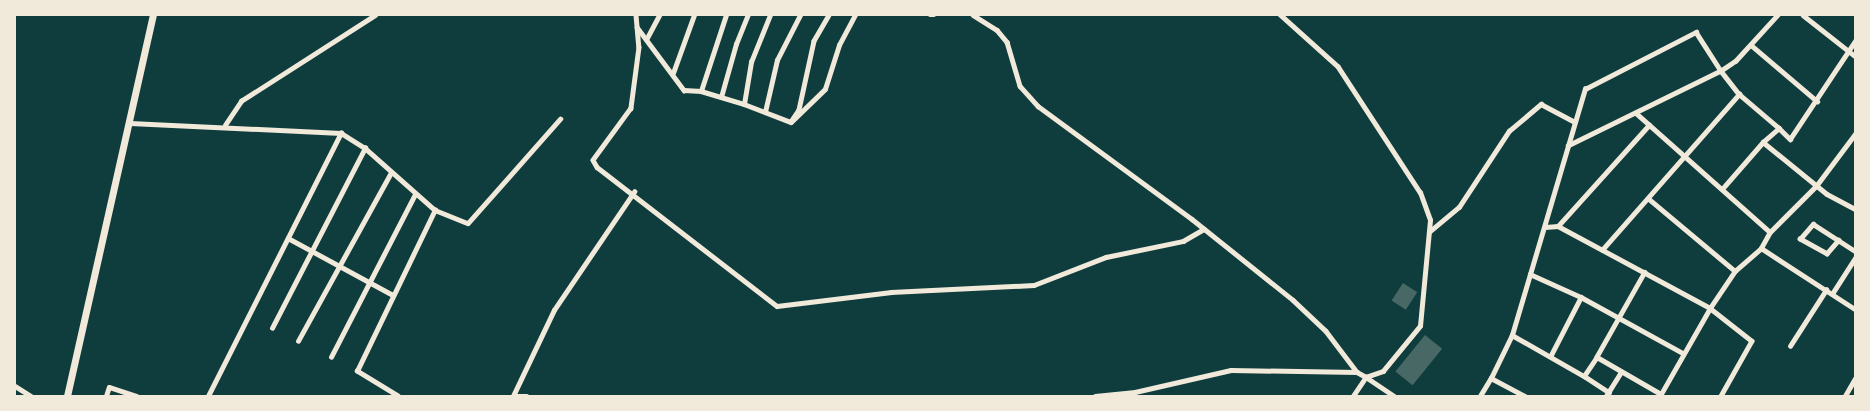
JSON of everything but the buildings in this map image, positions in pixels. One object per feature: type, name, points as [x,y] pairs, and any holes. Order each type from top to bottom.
[{"type":"main road","points":[[67,396],[153,15]]},
{"type":"street","points":[[224,126],[241,101],[375,15]]},
{"type":"street","points":[[636,15],[639,47],[632,108],[593,160],[597,167],[634,192],[777,306],[891,292],[1034,286],[1106,258],[1183,241],[1204,229]]},
{"type":"street","points":[[647,38],[658,15]]},
{"type":"street","points":[[673,73],[694,15]]},
{"type":"street","points":[[702,91],[726,15]]},
{"type":"street","points":[[721,97],[736,44],[748,15]]},
{"type":"street","points":[[744,104],[751,62],[770,15]]},
{"type":"street","points":[[764,112],[777,60],[800,15]]},
{"type":"street","points":[[791,122],[799,110],[814,41],[829,15]]},
{"type":"street","points":[[791,122],[825,89],[839,45],[855,15]]},
{"type":"street","points":[[973,15],[997,30],[1007,42],[1020,86],[1038,106],[1204,229],[1310,315],[1326,330],[1356,372]]},
{"type":"street","points":[[1280,15],[1338,67],[1420,193],[1430,220],[1420,326],[1383,371],[1366,377],[1352,396]]},
{"type":"street","points":[[1568,146],[1721,71],[1751,45],[1778,15]]},
{"type":"street","points":[[1803,15],[1847,52],[1855,56]]},
{"type":"street","points":[[636,26],[647,38],[684,90],[702,91],[744,104],[791,122]]},
{"type":"street","points":[[1480,396],[1512,335],[1585,89],[1696,32],[1721,71],[1739,94],[1790,138],[1817,101],[1855,41]]},
{"type":"street","points":[[1751,45],[1817,101]]},
{"type":"street","points":[[1602,250],[1649,199],[1739,94]]},
{"type":"street","points":[[1429,232],[1459,207],[1509,131],[1541,104],[1575,122]]},
{"type":"street","points":[[1636,113],[1723,188],[1770,232]]},
{"type":"street","points":[[130,123],[341,132],[365,148],[390,174],[435,210],[468,223],[560,119]]},
{"type":"street","points":[[1558,226],[1649,125]]},
{"type":"street","points":[[1723,188],[1763,142],[1778,128]]},
{"type":"street","points":[[208,396],[341,132]]},
{"type":"street","points":[[1597,356],[1662,395],[1683,353],[1710,308],[1735,272],[1761,248],[1770,232],[1816,186],[1855,134]]},
{"type":"street","points":[[1763,142],[1816,186],[1855,209]]},
{"type":"street","points":[[272,328],[314,251],[365,148]]},
{"type":"street","points":[[298,341],[390,174]]},
{"type":"street","points":[[513,396],[554,310],[634,192]]},
{"type":"street","points":[[331,357],[415,194]]},
{"type":"street","points":[[1649,199],[1735,272]]},
{"type":"street","points":[[398,396],[357,371],[435,210]]},
{"type":"street","points":[[1839,240],[1826,254],[1800,239],[1813,224],[1839,240],[1855,251]]},
{"type":"street","points":[[1545,227],[1558,226],[1710,308],[1752,341],[1721,396]]},
{"type":"street","points":[[288,238],[393,295]]},
{"type":"street","points":[[1761,248],[1855,308]]},
{"type":"street","points":[[1832,294],[1855,258]]},
{"type":"street","points":[[1584,376],[1620,319],[1644,272]]},
{"type":"street","points":[[1530,274],[1581,297],[1683,353]]},
{"type":"street","points":[[1790,346],[1826,290]]},
{"type":"street","points":[[1551,355],[1581,297]]},
{"type":"street","points":[[1512,335],[1551,355],[1608,394],[1621,372]]},
{"type":"street","points":[[1095,396],[1135,392],[1231,370],[1356,372],[1394,396]]},
{"type":"street","points":[[1491,378],[1524,396]]},
{"type":"street","points":[[1845,396],[1855,379]]},
{"type":"street","points":[[15,386],[31,396]]},
{"type":"street","points":[[106,396],[109,387],[138,396]]},
{"type":"street","points":[[517,396],[527,396]]}]
